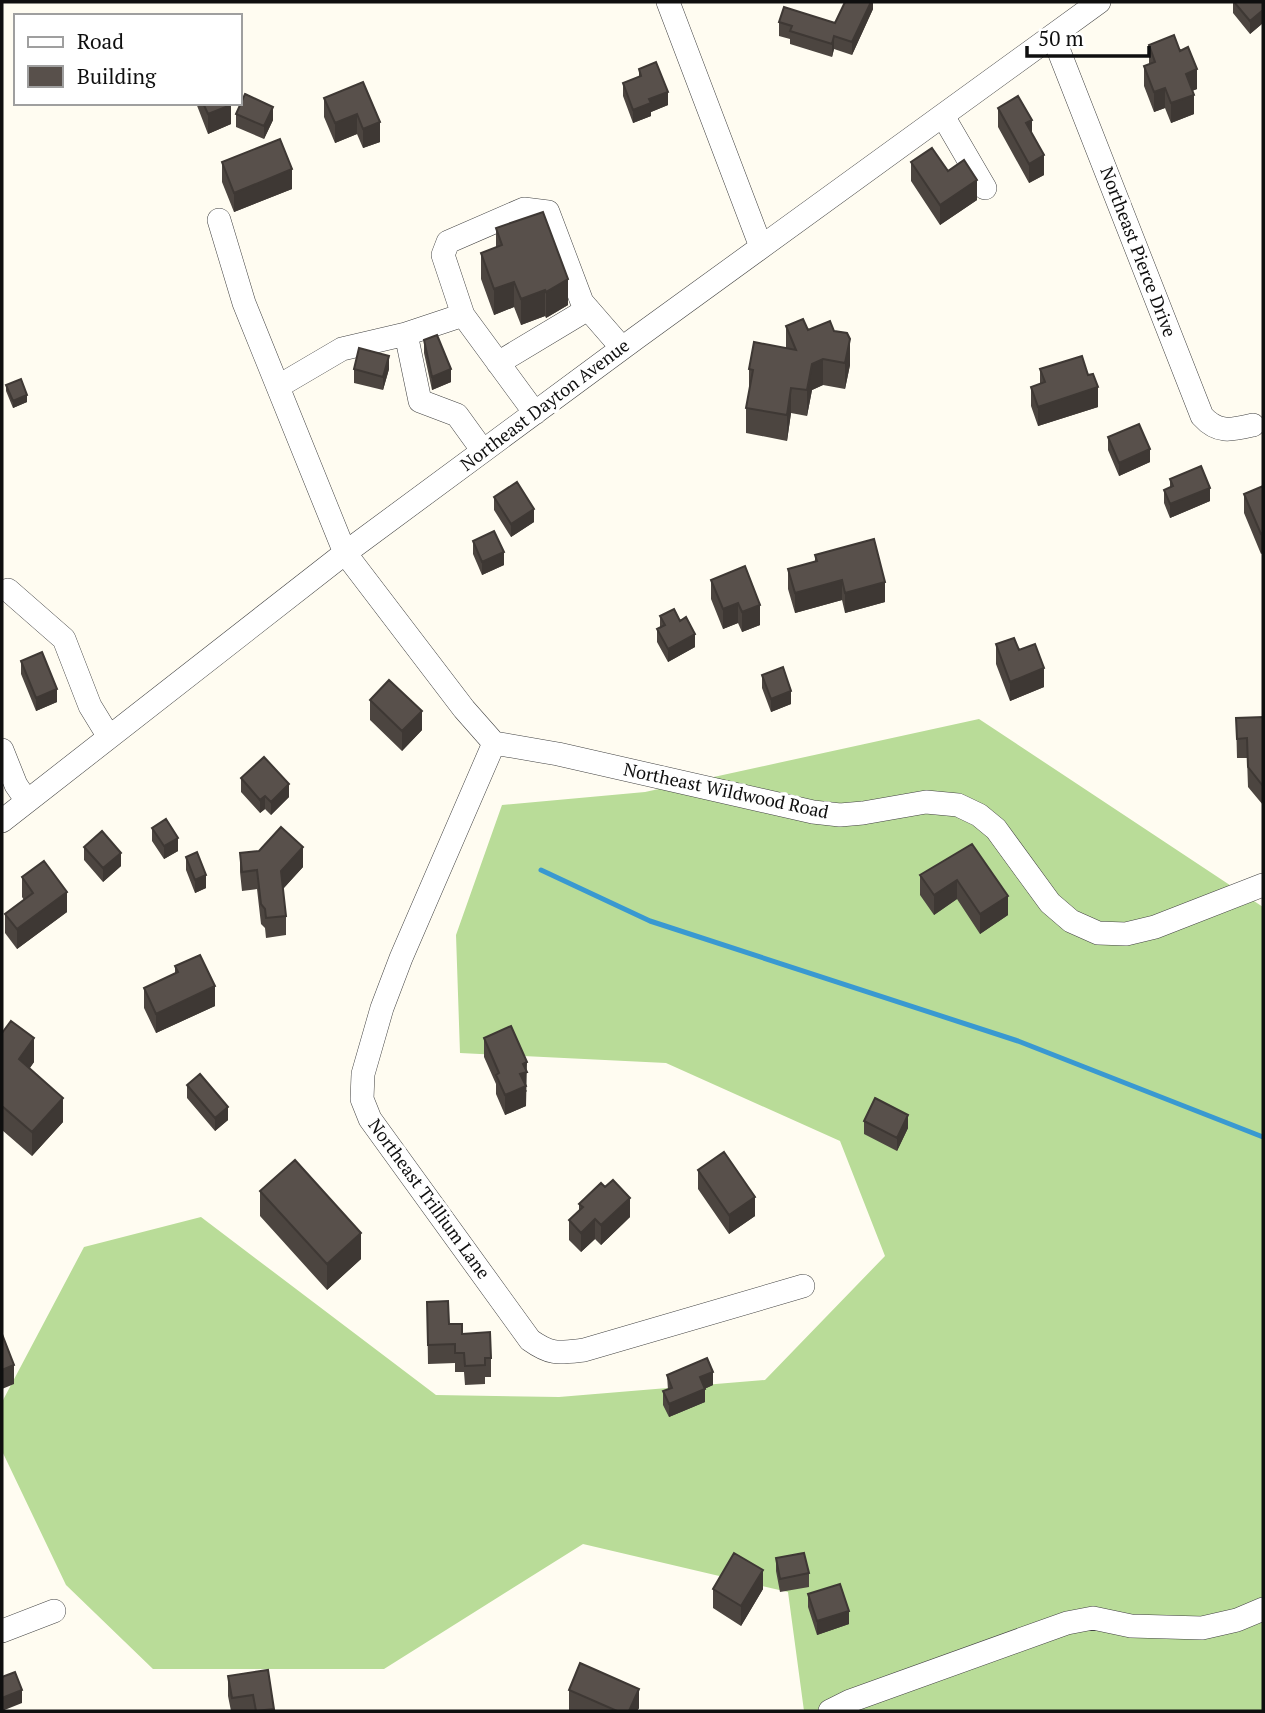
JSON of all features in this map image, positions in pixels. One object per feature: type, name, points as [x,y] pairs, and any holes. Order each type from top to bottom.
[{"type":"street","points":[[668,2],[761,247]]},
{"type":"street","name":"Northeast Dayton Avenue","points":[[2,821],[345,553],[1099,2]]},
{"type":"street","name":"Northeast Pierce Drive","points":[[1053,36],[1202,416],[1210,425],[1224,430],[1253,425]]},
{"type":"street","points":[[943,116],[985,188]]},
{"type":"street","points":[[535,413],[463,315],[443,255],[448,242],[524,209],[548,212],[582,302],[622,348]]},
{"type":"street","points":[[219,220],[244,303],[345,553],[464,709],[494,743]]},
{"type":"street","points":[[498,363],[588,309]]},
{"type":"street","points":[[279,386],[342,349],[406,334],[463,315]]},
{"type":"street","points":[[406,334],[420,401],[457,415],[483,451]]},
{"type":"street","points":[[8,590],[64,639],[90,706],[109,737]]},
{"type":"street","name":"Northeast Wildwood Road","points":[[494,743],[558,754],[813,812],[840,815],[863,813],[926,802],[958,805],[979,815],[996,829],[1051,902],[1070,921],[1098,933],[1126,934],[1155,927],[1263,885]]},
{"type":"street","name":"Northeast Trillium Lane","points":[[494,743],[401,958],[383,1008],[363,1074],[362,1099],[370,1119],[530,1340],[545,1351],[584,1350],[803,1286]]},
{"type":"street","points":[[2,750],[16,785],[27,801]]},
{"type":"street","points":[[830,1711],[850,1701],[1067,1623],[1093,1618],[1131,1626],[1202,1628],[1237,1620],[1263,1609]]},
{"type":"street","points":[[2,1631],[54,1611]]},
{"type":"green space","points":[[979,719],[1263,907],[1263,1711],[804,1711],[788,1592],[583,1544],[384,1669],[153,1669],[66,1585],[2,1451],[2,1402],[84,1247],[201,1217],[436,1395],[559,1397],[765,1380],[885,1256],[840,1141],[666,1063],[460,1053],[456,935],[502,805],[645,792]]},
{"type":"building","points":[[845,2],[871,2],[852,42],[834,36],[832,44],[790,31],[792,26],[779,22],[784,7],[835,23]]},
{"type":"building","points":[[1234,2],[1263,2],[1263,10],[1250,21]]},
{"type":"building","points":[[1174,35],[1180,51],[1188,47],[1197,69],[1186,74],[1194,95],[1171,103],[1165,88],[1154,92],[1144,66],[1155,62],[1149,45]]},
{"type":"building","points":[[656,62],[668,92],[649,99],[651,103],[633,110],[623,83],[641,76],[639,69]]},
{"type":"building","points":[[363,82],[380,122],[363,129],[357,114],[335,123],[324,98]]},
{"type":"building","points":[[245,94],[273,107],[264,126],[236,114]]},
{"type":"building","points":[[1018,96],[1032,120],[1026,123],[1044,155],[1029,164],[998,108]]},
{"type":"building","points":[[204,105],[231,105],[208,114]]},
{"type":"building","points":[[280,139],[292,169],[234,193],[222,162]]},
{"type":"building","points":[[932,148],[948,171],[964,160],[977,180],[940,205],[911,162]]},
{"type":"building","points":[[543,212],[568,279],[546,292],[545,290],[521,299],[514,282],[494,289],[481,253],[502,245],[496,228]]},
{"type":"building","points":[[803,319],[808,330],[830,321],[834,331],[847,333],[850,339],[845,363],[823,359],[812,364],[807,390],[791,388],[787,415],[746,408],[753,370],[749,369],[754,342],[796,350],[786,326]]},
{"type":"building","points":[[437,335],[451,369],[432,377],[424,340]]},
{"type":"building","points":[[359,348],[389,356],[383,377],[354,369]]},
{"type":"building","points":[[1082,356],[1088,375],[1093,374],[1098,387],[1038,407],[1031,387],[1045,382],[1040,369]]},
{"type":"building","points":[[21,379],[27,395],[13,401],[6,385]]},
{"type":"building","points":[[1139,424],[1150,449],[1119,463],[1108,437]]},
{"type":"building","points":[[1201,466],[1210,488],[1170,504],[1164,490],[1173,486],[1170,479]]},
{"type":"building","points":[[517,482],[534,509],[511,524],[494,497]]},
{"type":"building","points":[[1263,486],[1263,533],[1261,534],[1244,494]]},
{"type":"building","points":[[494,531],[504,552],[482,562],[473,541]]},
{"type":"building","points":[[874,539],[885,582],[845,593],[842,580],[795,593],[788,569],[817,561],[815,555]]},
{"type":"building","points":[[745,566],[760,605],[742,612],[738,603],[723,609],[711,580]]},
{"type":"building","points":[[674,609],[680,621],[686,617],[695,634],[668,649],[657,629],[665,625],[660,616]]},
{"type":"building","points":[[1014,638],[1019,650],[1035,644],[1044,668],[1010,682],[996,644]]},
{"type":"building","points":[[42,652],[57,689],[36,698],[21,661]]},
{"type":"building","points":[[783,667],[791,691],[771,699],[762,675]]},
{"type":"building","points":[[389,680],[422,711],[402,731],[370,700]]},
{"type":"building","points":[[1263,717],[1263,786],[1248,767],[1247,738],[1237,739],[1236,718]]},
{"type":"building","points":[[264,757],[289,784],[271,802],[265,796],[260,800],[241,778]]},
{"type":"building","points":[[166,819],[178,838],[164,846],[152,828]]},
{"type":"building","points":[[281,827],[303,847],[281,871],[286,916],[266,918],[261,904],[257,870],[242,872],[240,853],[259,851]]},
{"type":"building","points":[[102,831],[121,853],[103,868],[84,847]]},
{"type":"building","points":[[972,844],[1008,896],[980,914],[957,880],[934,895],[920,875]]},
{"type":"building","points":[[197,852],[206,875],[195,880],[186,857]]},
{"type":"building","points":[[44,861],[67,892],[17,929],[5,914],[33,893],[22,877]]},
{"type":"building","points":[[200,955],[215,986],[156,1014],[144,988],[178,972],[175,966]]},
{"type":"building","points":[[11,1021],[34,1038],[19,1059],[63,1098],[32,1132],[2,1106],[2,1033]]},
{"type":"building","points":[[511,1026],[527,1062],[523,1064],[527,1072],[520,1074],[526,1086],[505,1095],[484,1038]]},
{"type":"building","points":[[200,1074],[228,1107],[215,1118],[187,1085]]},
{"type":"building","points":[[875,1098],[908,1115],[897,1138],[864,1121]]},
{"type":"building","points":[[724,1152],[755,1197],[729,1215],[698,1170]]},
{"type":"building","points":[[295,1160],[361,1233],[327,1264],[260,1191]]},
{"type":"building","points":[[613,1180],[630,1198],[601,1225],[595,1219],[581,1233],[569,1220],[583,1207],[579,1204],[601,1183],[605,1187]]},
{"type":"building","points":[[448,1301],[449,1324],[462,1324],[462,1334],[490,1332],[491,1358],[485,1358],[485,1365],[465,1366],[464,1353],[455,1353],[455,1344],[428,1345],[427,1302]]},
{"type":"building","points":[[2,1334],[14,1365],[2,1370]]},
{"type":"building","points":[[707,1358],[713,1372],[700,1377],[705,1389],[669,1404],[663,1391],[672,1388],[667,1375]]},
{"type":"building","points":[[734,1553],[763,1570],[741,1606],[713,1589]]},
{"type":"building","points":[[804,1553],[809,1573],[780,1579],[776,1558]]},
{"type":"building","points":[[840,1584],[849,1611],[817,1621],[808,1594]]},
{"type":"building","points":[[580,1663],[639,1689],[629,1711],[617,1711],[569,1690]]},
{"type":"building","points":[[268,1670],[274,1709],[256,1711],[253,1695],[232,1698],[228,1676]]},
{"type":"building","points":[[15,1672],[22,1690],[2,1698],[2,1677]]},
{"type":"waterway","points":[[541,870],[650,921],[1018,1041],[1263,1137]]}]
